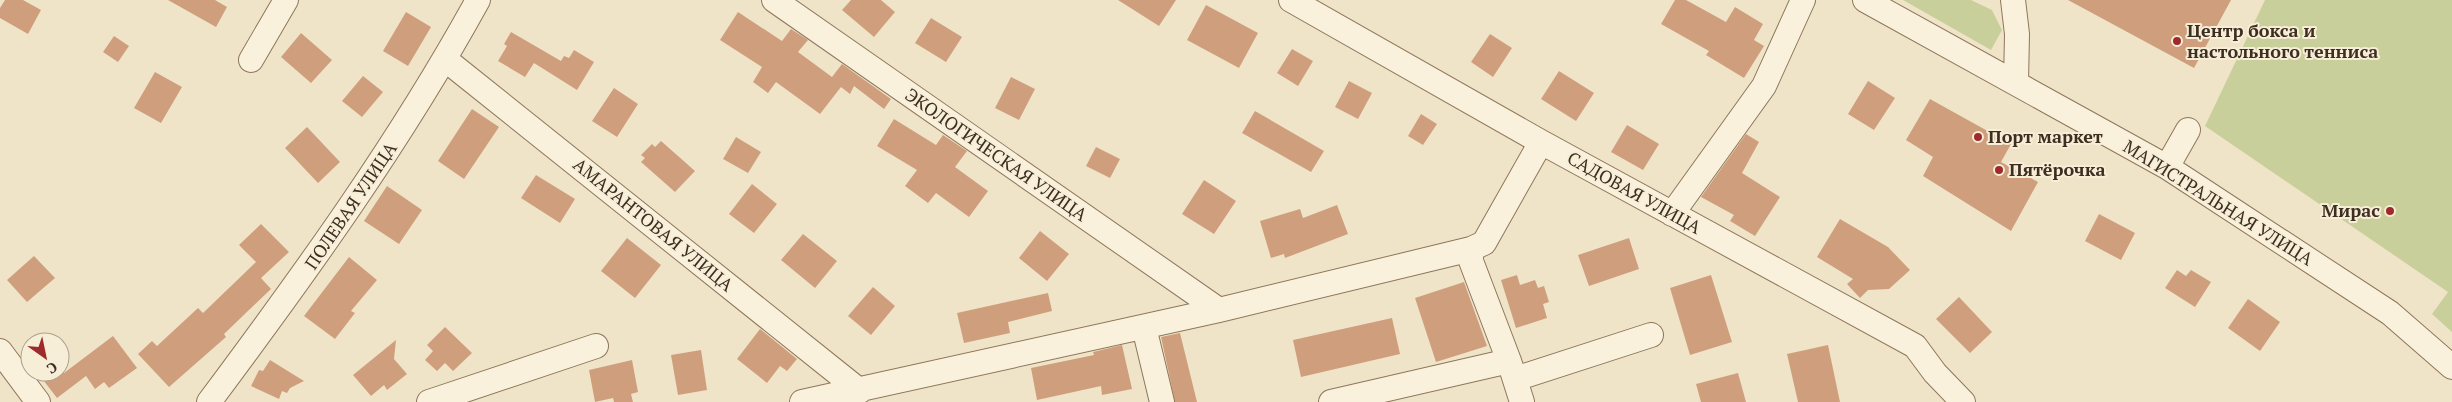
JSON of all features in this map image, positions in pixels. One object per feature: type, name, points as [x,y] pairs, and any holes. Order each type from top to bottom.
[{"type":"street","points":[[251,60],[286,0]]},
{"type":"street","name":"ПОЛЕВАЯ УЛИЦА","points":[[209,402],[312,264],[382,161],[446,60],[478,0]]},
{"type":"street","name":"ЭКОЛОГИЧЕСКАЯ УЛИЦА","points":[[774,0],[1219,310]]},
{"type":"street","name":"САДОВАЯ УЛИЦА","points":[[1291,0],[1542,142],[1915,346],[1935,373],[1962,402]]},
{"type":"street","points":[[1672,214],[1764,86],[1803,0]]},
{"type":"street","name":"МАГИСТРАЛЬНАЯ УЛИЦА","points":[[1866,0],[2167,167],[2390,313],[2452,367]]},
{"type":"street","points":[[2013,0],[2016,34],[2016,84]]},
{"type":"street","name":"АМАРАНТОВАЯ УЛИЦА","points":[[446,60],[860,391]]},
{"type":"street","points":[[2167,167],[2188,130]]},
{"type":"street","points":[[802,402],[860,391],[1219,310],[1471,249],[1484,243],[1542,142]]},
{"type":"street","points":[[1471,249],[1471,261],[1522,402]]},
{"type":"street","points":[[1144,327],[1162,402]]},
{"type":"street","points":[[1332,402],[1512,370],[1651,335]]},
{"type":"street","points":[[429,402],[596,346]]},
{"type":"street","points":[[0,351],[38,402]]},
{"type":"green space","points":[[1903,0],[1971,0],[1992,10],[2002,30],[1991,50]]},
{"type":"green space","name":"Мирас","points":[[2265,0],[2452,0],[2452,332],[2432,314],[2448,292],[2205,126]]},
{"type":"building","points":[[5,0],[23,0],[41,10],[28,34],[0,18],[0,8]]},
{"type":"building","points":[[168,0],[215,0],[227,7],[216,27]]},
{"type":"building","points":[[851,0],[881,0],[895,12],[874,37],[842,10]]},
{"type":"building","points":[[1118,0],[1176,0],[1159,26]]},
{"type":"building","points":[[1675,0],[1686,0],[1726,22],[1735,7],[1763,24],[1754,40],[1764,46],[1744,78],[1706,55],[1709,51],[1661,24]]},
{"type":"building","name":"Центр бокса и настольного тенниса","points":[[2068,0],[2231,0],[2194,68]]},
{"type":"building","points":[[1206,5],[1258,33],[1239,68],[1187,40]]},
{"type":"building","points":[[406,12],[431,27],[408,66],[383,51]]},
{"type":"building","points":[[738,12],[782,41],[791,29],[808,40],[798,52],[832,77],[842,64],[891,99],[884,109],[854,86],[850,94],[841,87],[820,114],[776,82],[768,93],[753,82],[762,67],[720,40]]},
{"type":"building","points":[[931,18],[962,37],[946,62],[915,43]]},
{"type":"building","points":[[511,32],[561,61],[564,56],[569,58],[574,50],[594,62],[577,90],[534,63],[525,77],[498,61],[507,46],[504,44]]},
{"type":"building","points":[[301,33],[332,60],[311,83],[281,57]]},
{"type":"building","points":[[1490,34],[1512,48],[1493,77],[1471,62]]},
{"type":"building","points":[[114,36],[129,46],[118,62],[103,52]]},
{"type":"building","points":[[1292,49],[1313,61],[1298,86],[1277,73]]},
{"type":"building","points":[[1559,71],[1594,93],[1576,121],[1541,99]]},
{"type":"building","points":[[155,72],[182,87],[161,123],[134,108]]},
{"type":"building","points":[[363,76],[383,92],[362,117],[342,101]]},
{"type":"building","points":[[1011,77],[1035,89],[1019,120],[995,108]]},
{"type":"building","points":[[1349,81],[1372,93],[1358,119],[1335,107]]},
{"type":"building","points":[[1868,81],[1895,98],[1874,130],[1848,114]]},
{"type":"building","points":[[614,88],[638,104],[617,137],[592,121]]},
{"type":"building","points":[[1930,99],[2011,144],[2001,162],[2038,182],[2011,231],[1923,176],[1933,157],[1906,140]]},
{"type":"building","points":[[472,109],[499,127],[464,179],[438,161]]},
{"type":"building","points":[[1255,111],[1324,151],[1311,172],[1242,133]]},
{"type":"building","points":[[1421,114],[1437,124],[1423,145],[1408,136]]},
{"type":"building","points":[[894,119],[936,145],[943,135],[967,151],[955,167],[988,191],[969,217],[936,193],[928,203],[905,186],[917,170],[877,146]]},
{"type":"building","points":[[1627,125],[1659,144],[1643,170],[1611,152]]},
{"type":"building","points":[[307,127],[340,162],[318,183],[285,148]]},
{"type":"building","points":[[1746,134],[1759,142],[1742,173],[1780,197],[1755,236],[1730,221],[1734,215],[1701,197]]},
{"type":"building","points":[[736,137],[761,152],[748,173],[723,159]]},
{"type":"building","points":[[661,141],[695,171],[675,192],[641,162],[645,158],[641,155],[652,144],[655,147]]},
{"type":"building","points":[[1096,147],[1120,159],[1110,178],[1086,166]]},
{"type":"building","points":[[536,175],[575,199],[560,223],[521,198]]},
{"type":"building","points":[[1204,180],[1236,201],[1214,234],[1182,214]]},
{"type":"building","points":[[752,184],[777,204],[754,233],[729,214]]},
{"type":"building","points":[[387,186],[422,210],[399,244],[364,221]]},
{"type":"building","points":[[1337,205],[1348,234],[1285,258],[1284,254],[1271,258],[1260,221],[1300,209],[1303,218]]},
{"type":"building","points":[[2099,214],[2135,233],[2121,260],[2085,241]]},
{"type":"building","points":[[1840,219],[1888,247],[1910,270],[1889,289],[1868,290],[1860,298],[1847,284],[1853,279],[1817,257]]},
{"type":"building","points":[[261,224],[289,252],[261,278],[271,289],[224,334],[226,337],[169,387],[138,354],[152,341],[157,346],[198,308],[203,313],[256,262],[239,245]]},
{"type":"building","points":[[1040,231],[1069,254],[1047,281],[1019,258]]},
{"type":"building","points":[[803,234],[837,261],[815,288],[781,260]]},
{"type":"building","points":[[627,238],[661,265],[635,298],[601,271]]},
{"type":"building","points":[[1629,238],[1639,269],[1589,286],[1578,255]]},
{"type":"building","points":[[34,256],[55,278],[27,302],[7,280]]},
{"type":"building","points":[[349,257],[377,280],[351,311],[355,313],[335,339],[304,316]]},
{"type":"building","points":[[2177,270],[2186,276],[2191,270],[2211,282],[2195,307],[2165,288]]},
{"type":"building","points":[[1517,275],[1520,285],[1535,280],[1538,288],[1544,286],[1549,302],[1543,304],[1547,318],[1516,328],[1501,280]]},
{"type":"building","points":[[1711,275],[1732,342],[1690,355],[1670,288]]},
{"type":"building","points":[[1464,282],[1487,346],[1436,362],[1415,298]]},
{"type":"building","points":[[873,287],[895,306],[871,335],[848,316]]},
{"type":"building","points":[[1048,293],[1052,311],[1008,322],[1010,333],[964,343],[957,313]]},
{"type":"building","points":[[1959,297],[1992,332],[1970,353],[1936,319]]},
{"type":"building","points":[[2248,299],[2280,322],[2260,351],[2228,328]]},
{"type":"building","points":[[1392,318],[1400,354],[1301,377],[1293,340]]},
{"type":"building","points":[[445,327],[472,353],[453,371],[445,363],[437,371],[425,360],[433,351],[427,345]]},
{"type":"building","points":[[760,329],[797,359],[787,371],[780,366],[767,383],[737,359]]},
{"type":"building","points":[[1180,333],[1197,402],[1175,402],[1161,337]]},
{"type":"building","points":[[113,336],[137,368],[109,388],[104,382],[95,389],[86,376],[57,398],[45,382],[70,382],[70,368]]},
{"type":"building","points":[[396,340],[394,359],[407,374],[387,390],[384,385],[371,396],[353,375]]},
{"type":"building","points":[[1122,345],[1132,389],[1102,395],[1101,386],[1037,400],[1031,368],[1094,355],[1093,352]]},
{"type":"building","points":[[1828,345],[1840,402],[1798,402],[1787,354]]},
{"type":"building","points":[[701,350],[707,390],[678,395],[671,355]]},
{"type":"building","points":[[270,360],[304,381],[290,388],[287,393],[282,391],[279,399],[251,386],[259,370],[263,371]]},
{"type":"building","points":[[632,360],[638,392],[631,394],[633,402],[614,402],[613,398],[595,402],[589,370]]},
{"type":"building","points":[[1738,373],[1746,402],[1701,402],[1696,384]]},
{"type":"place","name":"Центр бокса и настольного тенниса","points":[[2177,41]]},
{"type":"place","name":"Порт маркет","points":[[1978,137]]},
{"type":"place","name":"Пятёрочка","points":[[1999,170]]},
{"type":"place","name":"Мирас","points":[[2390,211]]}]
